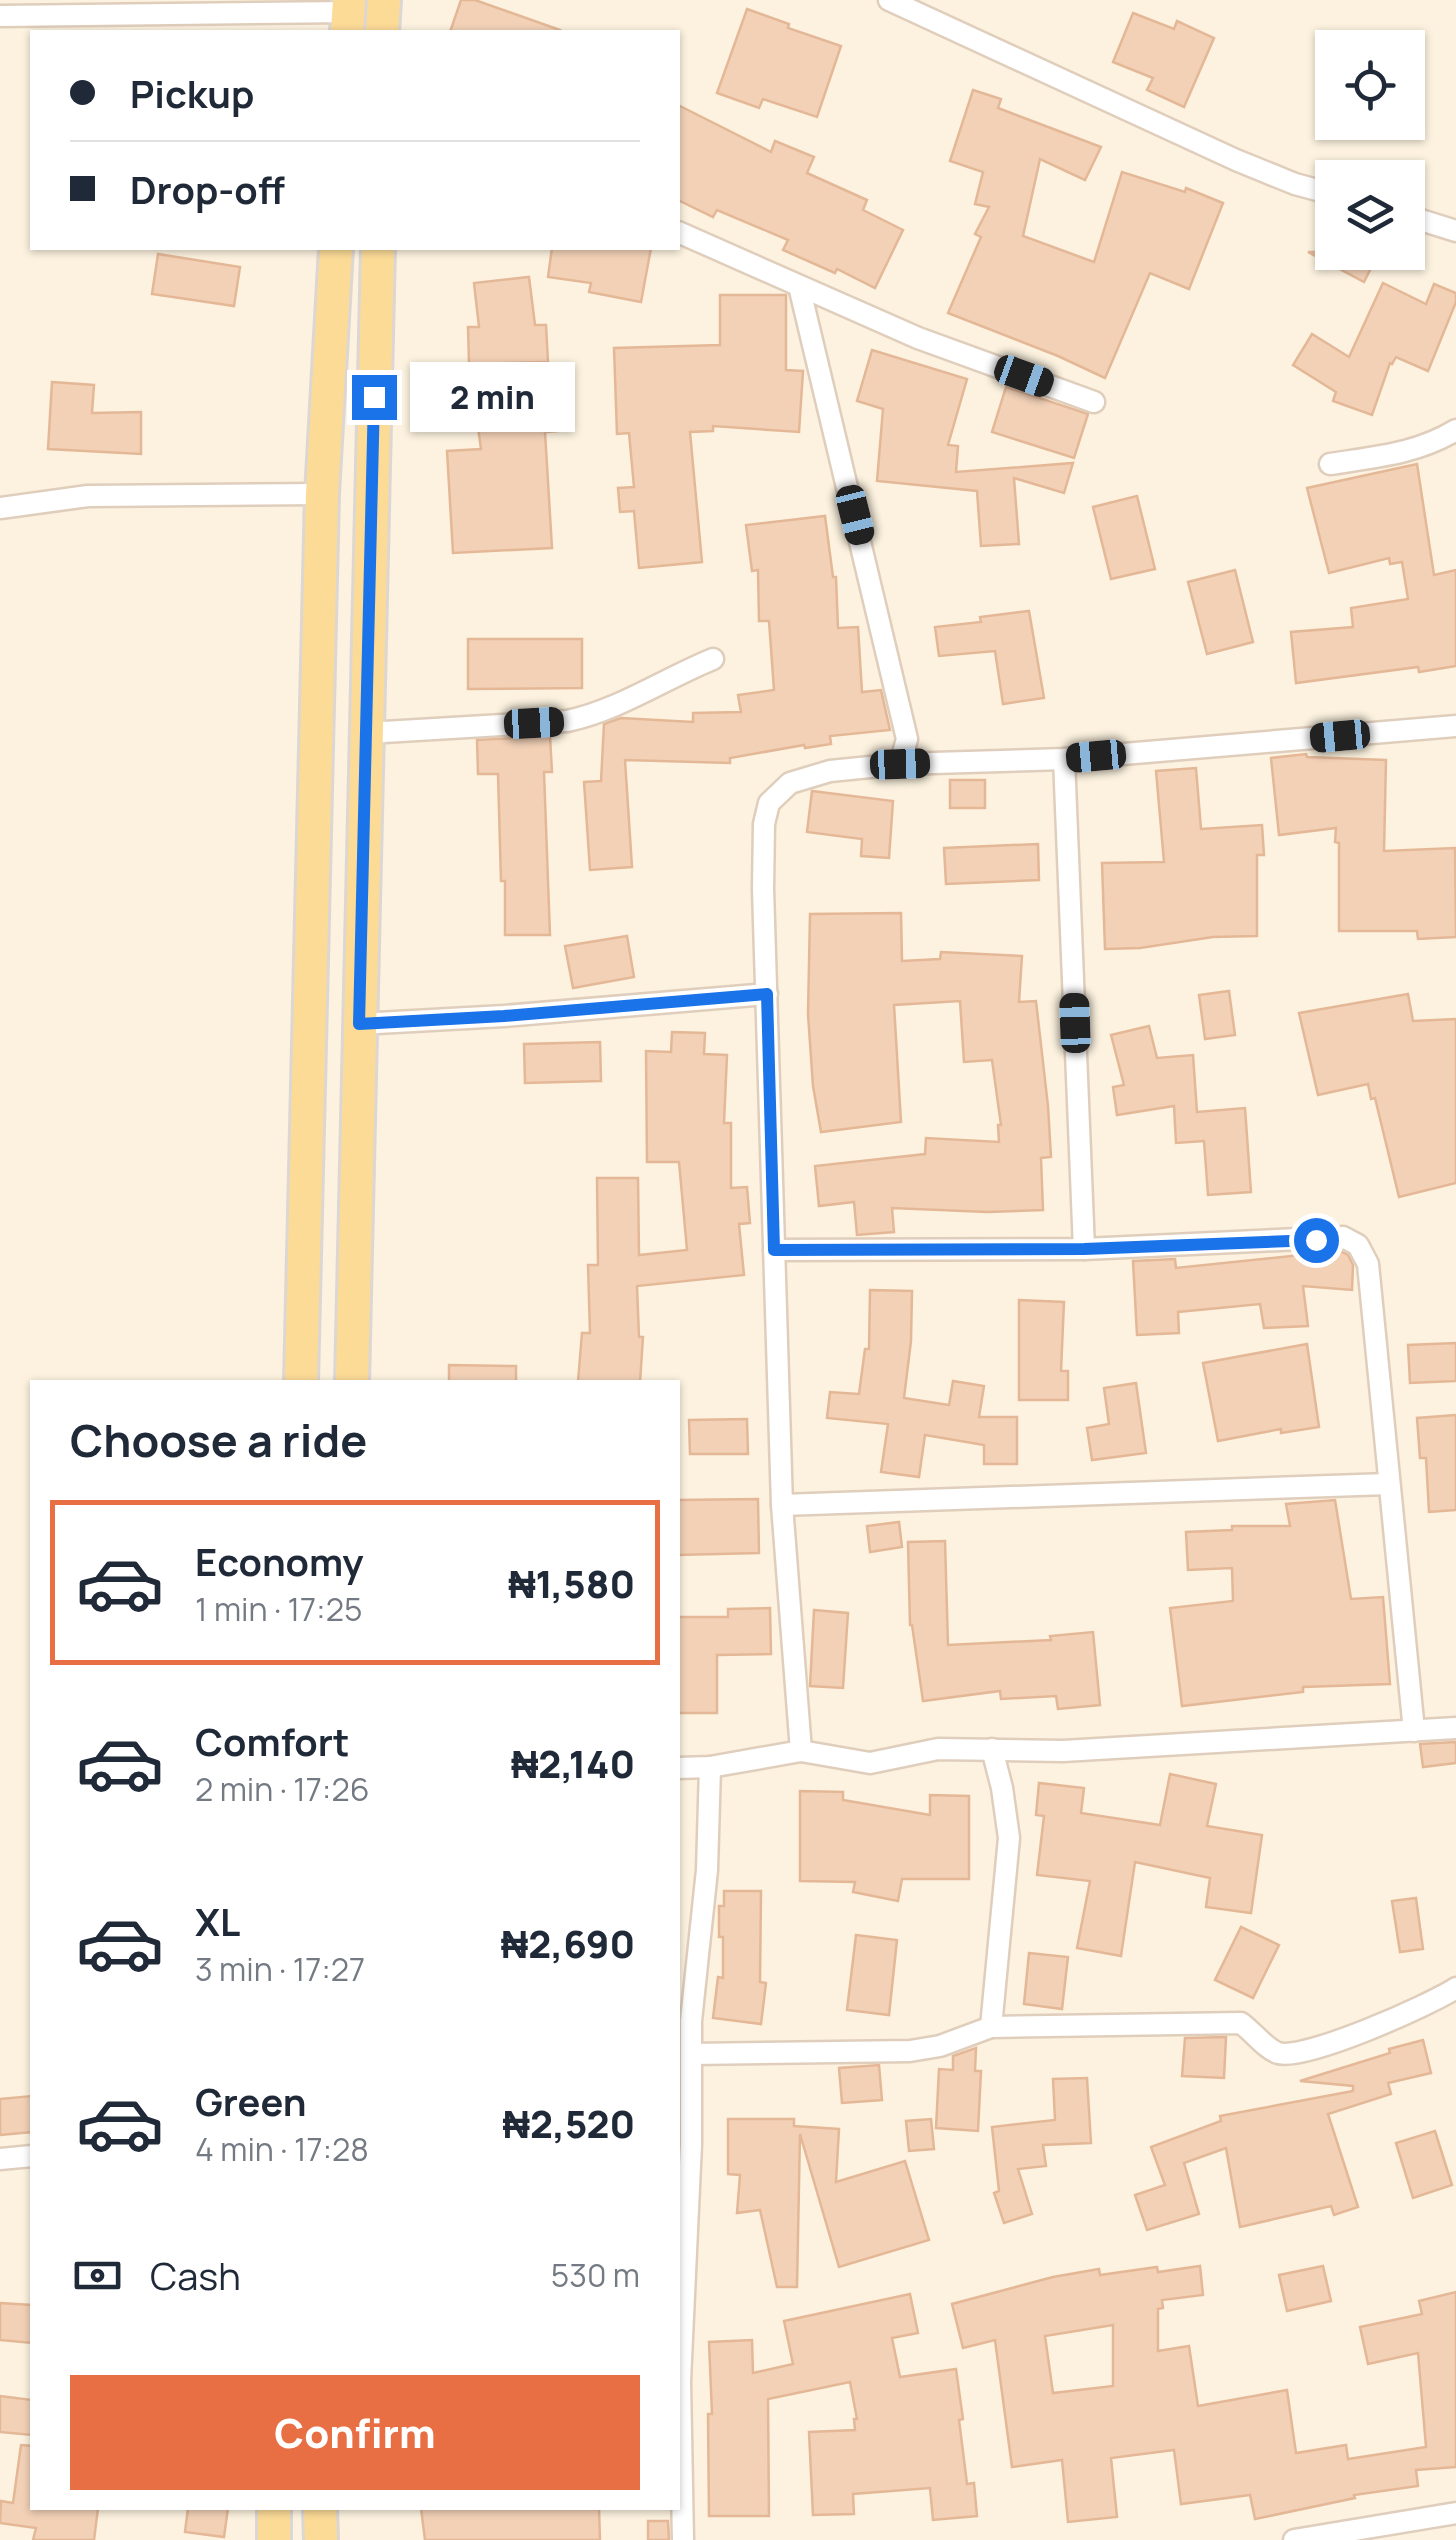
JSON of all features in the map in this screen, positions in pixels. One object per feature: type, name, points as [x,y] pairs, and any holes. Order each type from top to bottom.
[{"type":"main road","points":[[382,30],[384,0]]},
{"type":"main road","points":[[301,1380],[322,494],[336,250]]},
{"type":"main road","points":[[352,1380],[378,250]]},
{"type":"main road","points":[[274,2510],[274,2540]]},
{"type":"main road","points":[[320,2510],[320,2540]]},
{"type":"street","points":[[890,0],[1236,160],[1315,189]]},
{"type":"street","points":[[0,16],[348,15]]},
{"type":"street","points":[[1425,221],[1456,231]]},
{"type":"street","points":[[680,233],[918,338],[1094,402]]},
{"type":"street","points":[[798,286],[907,739],[900,764]]},
{"type":"street","points":[[1330,464],[1409,451],[1456,430]]},
{"type":"street","points":[[0,508],[88,496],[322,494]]},
{"type":"street","points":[[366,733],[567,721],[595,715],[668,677],[713,660]]},
{"type":"street","points":[[801,1750],[782,1505],[767,994],[764,824],[769,803],[790,783],[830,771],[900,764],[1064,759],[1456,726]]},
{"type":"street","points":[[1064,759],[1084,1249]]},
{"type":"street","points":[[359,1024],[767,994]]},
{"type":"street","points":[[774,1250],[1084,1249],[1343,1236],[1358,1245],[1368,1264],[1414,1730]]},
{"type":"street","points":[[782,1505],[1388,1484]]},
{"type":"street","points":[[680,1768],[710,1767],[801,1750],[870,1763],[938,1749],[1063,1751],[1456,1728]]},
{"type":"street","points":[[991,2026],[1008,1838],[992,1749]]},
{"type":"street","points":[[682,2540],[680,2380],[691,2144],[692,2021],[707,1870],[710,1767]]},
{"type":"street","points":[[691,2054],[910,2052],[940,2046],[991,2026],[1241,2023],[1276,2052],[1295,2054],[1364,2030],[1456,1988]]},
{"type":"street","points":[[0,2159],[30,2156]]},
{"type":"street","points":[[1294,2540],[1456,2513]]},
{"type":"building","points":[[461,0],[475,0],[560,30],[451,30]]},
{"type":"building","points":[[747,9],[841,46],[817,117],[763,99],[759,108],[717,93]]},
{"type":"building","points":[[1133,13],[1174,29],[1177,21],[1214,38],[1184,107],[1147,90],[1153,78],[1113,62]]},
{"type":"building","points":[[973,90],[1001,99],[998,108],[1101,147],[1085,180],[1040,159],[1023,236],[1094,262],[1122,172],[1185,192],[1186,188],[1223,203],[1189,289],[1150,273],[1105,378],[948,313],[981,237],[975,234],[989,207],[975,204],[983,172],[950,161]]},
{"type":"building","points":[[680,106],[771,152],[775,141],[814,157],[807,173],[867,200],[863,210],[903,230],[875,288],[837,269],[835,273],[783,250],[788,240],[717,210],[713,217],[680,201]]},
{"type":"building","points":[[552,250],[651,250],[641,302],[589,292],[591,283],[548,277]]},
{"type":"building","points":[[158,254],[240,267],[234,306],[152,294]]},
{"type":"building","points":[[1342,270],[1370,270],[1364,282]]},
{"type":"building","points":[[529,277],[535,325],[546,325],[548,362],[469,364],[468,327],[479,327],[474,283]]},
{"type":"building","points":[[1383,283],[1426,304],[1434,284],[1456,293],[1456,302],[1428,371],[1396,357],[1390,363],[1372,415],[1333,401],[1336,392],[1293,365],[1312,334],[1349,357]]},
{"type":"building","points":[[720,295],[786,295],[786,370],[803,371],[799,432],[713,426],[713,431],[690,432],[702,562],[639,568],[634,511],[620,512],[618,488],[634,487],[629,433],[617,434],[614,348],[720,345]]},
{"type":"building","points":[[872,350],[967,379],[948,445],[958,446],[956,472],[1073,463],[1064,493],[1014,478],[1019,544],[981,546],[977,491],[877,481],[883,409],[857,401]]},
{"type":"building","points":[[52,382],[94,385],[92,413],[141,412],[141,454],[48,449]]},
{"type":"building","points":[[1006,387],[1088,414],[1074,458],[992,432]]},
{"type":"building","points":[[552,390],[557,431],[545,432],[552,548],[453,553],[447,451],[481,449],[474,399]]},
{"type":"building","points":[[1417,464],[1434,575],[1456,570],[1456,666],[1419,672],[1418,667],[1296,683],[1291,632],[1353,627],[1351,608],[1408,599],[1402,562],[1390,564],[1389,558],[1329,573],[1307,488]]},
{"type":"building","points":[[1137,496],[1155,569],[1111,579],[1093,507]]},
{"type":"building","points":[[825,516],[836,577],[838,628],[858,627],[862,692],[881,690],[890,730],[830,736],[831,744],[730,758],[730,763],[625,760],[632,867],[590,870],[584,782],[601,781],[604,724],[621,718],[693,722],[693,713],[741,712],[738,695],[774,690],[769,621],[759,621],[758,570],[752,571],[746,525]]},
{"type":"building","points":[[1235,570],[1253,642],[1207,654],[1188,582]]},
{"type":"building","points":[[1029,611],[1044,698],[1003,704],[995,651],[939,656],[935,627]]},
{"type":"building","points":[[468,639],[582,639],[582,688],[468,689]]},
{"type":"building","points":[[550,736],[552,772],[544,772],[550,935],[505,935],[498,774],[478,774],[477,740]]},
{"type":"building","points":[[1306,754],[1386,760],[1384,851],[1455,848],[1456,937],[1418,939],[1417,931],[1339,931],[1336,828],[1279,835],[1271,758]]},
{"type":"building","points":[[1196,768],[1201,829],[1262,825],[1264,855],[1257,855],[1257,936],[1105,949],[1102,863],[1164,862],[1156,771]]},
{"type":"building","points":[[950,780],[985,780],[985,808],[950,808]]},
{"type":"building","points":[[812,791],[893,801],[889,858],[861,856],[862,839],[807,832]]},
{"type":"building","points":[[1038,844],[1039,880],[946,884],[944,848]]},
{"type":"building","points":[[901,913],[902,961],[940,959],[941,952],[1022,956],[1019,1002],[1036,1001],[1048,1106],[1051,1157],[1041,1158],[1043,1210],[892,1208],[894,1232],[857,1235],[854,1202],[819,1206],[815,1166],[925,1154],[926,1138],[999,1142],[1001,1125],[992,1060],[964,1062],[960,1001],[894,1005],[901,1122],[821,1132],[808,1014],[810,914]]},
{"type":"building","points":[[627,936],[634,977],[573,988],[565,946]]},
{"type":"building","points":[[1229,991],[1235,1035],[1205,1039],[1199,995]]},
{"type":"building","points":[[1408,994],[1413,1021],[1456,1019],[1456,1183],[1399,1197],[1375,1098],[1371,1099],[1368,1084],[1318,1095],[1299,1013]]},
{"type":"building","points":[[1149,1026],[1157,1058],[1193,1055],[1197,1112],[1245,1108],[1251,1192],[1208,1195],[1204,1141],[1176,1143],[1174,1106],[1117,1115],[1113,1087],[1124,1085],[1111,1035]]},
{"type":"building","points":[[672,1032],[705,1033],[704,1054],[727,1055],[724,1123],[731,1123],[731,1188],[747,1187],[750,1223],[739,1224],[744,1275],[637,1286],[639,1337],[643,1337],[640,1380],[578,1380],[582,1333],[590,1333],[588,1265],[598,1265],[597,1178],[638,1178],[639,1255],[687,1250],[679,1162],[647,1162],[646,1051],[671,1052]]},
{"type":"building","points":[[600,1042],[601,1081],[525,1083],[524,1044]]},
{"type":"building","points":[[1340,1251],[1348,1255],[1353,1265],[1352,1290],[1303,1286],[1308,1326],[1264,1328],[1260,1304],[1178,1312],[1179,1333],[1137,1335],[1133,1261],[1175,1259],[1176,1268]]},
{"type":"building","points":[[870,1290],[912,1291],[904,1398],[949,1405],[953,1381],[984,1386],[979,1417],[1017,1417],[1017,1464],[984,1464],[984,1445],[925,1435],[919,1477],[881,1472],[888,1424],[827,1418],[830,1392],[859,1394],[865,1349],[869,1349]]},
{"type":"building","points":[[1019,1300],[1064,1302],[1061,1371],[1068,1371],[1068,1400],[1019,1400]]},
{"type":"building","points":[[1456,1343],[1456,1381],[1410,1383],[1408,1345]]},
{"type":"building","points":[[1307,1344],[1319,1427],[1281,1433],[1281,1429],[1218,1441],[1203,1363]]},
{"type":"building","points":[[449,1365],[516,1366],[516,1380],[449,1380]]},
{"type":"building","points":[[1136,1383],[1146,1453],[1092,1460],[1087,1428],[1109,1424],[1104,1388]]},
{"type":"building","points":[[1456,1415],[1456,1510],[1429,1512],[1426,1458],[1420,1458],[1417,1418]]},
{"type":"building","points":[[747,1419],[748,1454],[690,1454],[689,1420]]},
{"type":"building","points":[[758,1499],[759,1553],[680,1555],[680,1500]]},
{"type":"building","points":[[1335,1500],[1351,1599],[1383,1597],[1390,1684],[1303,1687],[1303,1692],[1182,1706],[1170,1608],[1233,1601],[1232,1568],[1188,1570],[1186,1532],[1232,1530],[1232,1526],[1290,1526],[1286,1504]]},
{"type":"building","points":[[899,1522],[902,1547],[870,1552],[867,1526]]},
{"type":"building","points":[[945,1541],[948,1645],[1051,1640],[1050,1636],[1093,1632],[1100,1705],[1058,1709],[1056,1696],[1001,1699],[1000,1691],[923,1701],[910,1625],[908,1542]]},
{"type":"building","points":[[770,1608],[771,1654],[717,1655],[717,1713],[680,1713],[680,1617],[728,1617],[728,1609]]},
{"type":"building","points":[[814,1610],[848,1613],[843,1688],[810,1686]]},
{"type":"building","points":[[1456,1742],[1456,1763],[1423,1767],[1420,1744]]},
{"type":"building","points":[[1170,1774],[1216,1784],[1207,1826],[1262,1835],[1251,1913],[1206,1907],[1210,1878],[1135,1862],[1121,1956],[1077,1948],[1090,1881],[1037,1875],[1044,1816],[1036,1815],[1039,1783],[1084,1788],[1081,1813],[1160,1825]]},
{"type":"building","points":[[800,1791],[843,1792],[843,1800],[930,1815],[930,1795],[969,1796],[969,1879],[902,1879],[898,1901],[853,1892],[855,1882],[800,1881]]},
{"type":"building","points":[[724,1891],[761,1891],[760,1982],[766,1983],[761,2024],[713,2018],[718,1977],[723,1978],[719,1906],[724,1906]]},
{"type":"building","points":[[1416,1898],[1423,1949],[1400,1952],[1392,1901]]},
{"type":"building","points":[[1241,1927],[1279,1945],[1253,1998],[1215,1980]]},
{"type":"building","points":[[856,1935],[897,1940],[889,2015],[847,2010]]},
{"type":"building","points":[[1029,1953],[1068,1957],[1062,2009],[1024,2004]]},
{"type":"building","points":[[1226,2037],[1224,2078],[1182,2076],[1185,2038]]},
{"type":"building","points":[[1423,2040],[1431,2073],[1388,2083],[1391,2094],[1328,2114],[1358,2207],[1334,2215],[1331,2206],[1240,2227],[1226,2148],[1184,2163],[1199,2214],[1147,2230],[1135,2195],[1165,2185],[1151,2147],[1221,2121],[1220,2116],[1353,2091],[1353,2086],[1300,2081]]},
{"type":"building","points":[[976,2048],[975,2071],[981,2071],[978,2131],[936,2128],[939,2069],[953,2070],[953,2056]]},
{"type":"building","points":[[879,2065],[882,2100],[842,2103],[839,2068]]},
{"type":"building","points":[[1087,2078],[1091,2143],[1043,2145],[1046,2166],[1018,2169],[1032,2214],[1004,2223],[994,2193],[999,2191],[992,2127],[1055,2120],[1053,2079]]},
{"type":"building","points":[[30,2096],[30,2132],[0,2135],[0,2099]]},
{"type":"building","points":[[728,2119],[794,2119],[794,2126],[839,2129],[836,2182],[905,2161],[929,2240],[839,2267],[800,2134],[797,2287],[777,2287],[760,2210],[737,2213],[740,2175],[728,2174]]},
{"type":"building","points":[[931,2119],[934,2149],[909,2151],[906,2121]]},
{"type":"building","points":[[1435,2131],[1452,2185],[1413,2198],[1396,2143]]},
{"type":"building","points":[[1200,2266],[1203,2295],[1162,2300],[1163,2308],[1158,2309],[1158,2351],[1189,2346],[1198,2406],[1287,2390],[1296,2453],[1346,2445],[1348,2459],[1426,2447],[1418,2353],[1368,2364],[1360,2327],[1422,2314],[1419,2301],[1456,2292],[1456,2467],[1416,2470],[1418,2486],[1354,2495],[1355,2498],[1255,2519],[1250,2495],[1181,2504],[1174,2450],[1111,2458],[1117,2517],[1068,2522],[1062,2460],[1012,2467],[995,2340],[963,2348],[952,2304],[1099,2269],[1100,2275],[1157,2267],[1158,2272]],"holes":[[[1113,2325],[1113,2386],[1053,2393],[1045,2336]]]},
{"type":"building","points":[[1323,2266],[1331,2301],[1287,2311],[1279,2275]]},
{"type":"building","points":[[910,2294],[918,2333],[892,2338],[900,2377],[956,2369],[967,2484],[974,2483],[977,2516],[933,2520],[930,2488],[853,2494],[854,2514],[813,2515],[809,2432],[855,2430],[857,2419],[850,2382],[768,2399],[769,2516],[709,2516],[709,2342],[752,2340],[753,2373],[793,2364],[784,2321]]},
{"type":"building","points":[[0,2303],[30,2305],[30,2343],[0,2340]]},
{"type":"building","points":[[0,2396],[30,2400],[30,2435],[0,2432]]},
{"type":"building","points":[[21,2445],[30,2446],[30,2510],[98,2510],[94,2540],[33,2540],[36,2528],[0,2523],[1,2501],[13,2503]]},
{"type":"building","points":[[188,2510],[228,2510],[224,2537],[185,2532]]},
{"type":"building","points":[[421,2510],[599,2510],[600,2540],[425,2540]]},
{"type":"building","points":[[648,2521],[668,2521],[669,2540],[648,2540]]},
{"type":"route","points":[[374,397],[359,1024],[767,994],[774,1250],[1084,1249],[1316,1240]]}]
